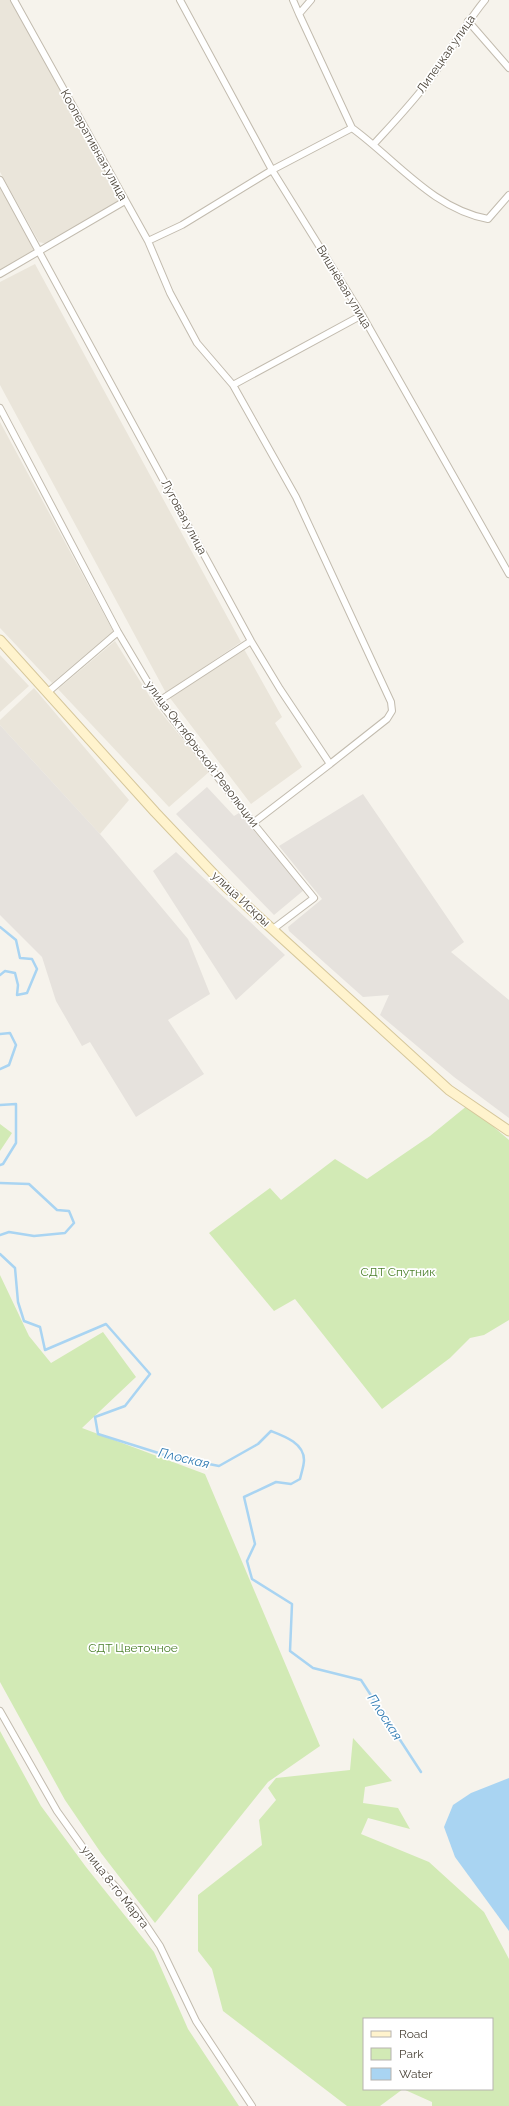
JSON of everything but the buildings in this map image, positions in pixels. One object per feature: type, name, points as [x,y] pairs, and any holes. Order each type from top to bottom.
[{"type":"main road","name":"улица Искры","points":[[0,640],[226,887],[449,1090],[509,1131]]},
{"type":"street","name":"Кооперативная улица","points":[[14,0],[148,241],[170,293],[197,342],[233,385],[296,497],[391,702],[392,711],[387,719],[330,764]]},
{"type":"street","name":"Вишнёвая улица","points":[[180,0],[272,170],[362,315],[509,574]]},
{"type":"street","points":[[293,0],[352,128],[374,144],[423,187],[447,204],[471,216],[488,219],[509,195]]},
{"type":"street","points":[[299,14],[311,0]]},
{"type":"street","name":"Липецкая улица","points":[[374,144],[431,78],[468,22],[485,0]]},
{"type":"street","points":[[468,22],[509,68]]},
{"type":"street","points":[[148,241],[182,225],[272,170],[352,128]]},
{"type":"street","name":"Луговая улица","points":[[0,180],[41,252],[251,641],[280,689],[330,764]]},
{"type":"street","points":[[0,274],[41,252],[125,201]]},
{"type":"street","points":[[233,385],[362,315]]},
{"type":"street","name":"улица Октябрьской Революции","points":[[0,408],[118,632],[159,701],[253,823],[314,898],[273,929]]},
{"type":"street","points":[[48,692],[118,632]]},
{"type":"street","points":[[159,701],[251,641]]},
{"type":"street","points":[[253,823],[330,764]]},
{"type":"street","name":"улица 8-го Марта","points":[[0,1711],[57,1811],[92,1860],[135,1909],[160,1946],[196,2021],[252,2106]]},
{"type":"shaded area","points":[[0,0],[10,0],[119,196],[118,202],[47,244],[39,242],[0,172]]},
{"type":"shaded area","points":[[0,185],[35,247],[35,250],[0,272]]},
{"type":"shaded area","points":[[35,264],[241,642],[166,693],[0,385],[0,282]]},
{"type":"shaded area","points":[[0,422],[113,631],[52,683],[0,628]]},
{"type":"shaded area","points":[[115,641],[155,705],[209,772],[169,807],[58,689]]},
{"type":"shaded area","points":[[244,649],[282,717],[275,723],[302,767],[251,804],[170,698]]},
{"type":"shaded area","points":[[0,655],[29,686],[0,712]]},
{"type":"shaded area","points":[[34,688],[129,800],[100,834],[0,725],[0,720]]},
{"type":"shaded area","points":[[0,725],[100,834],[188,939],[210,994],[168,1020],[204,1074],[136,1117],[90,1042],[82,1046],[56,1001],[42,957],[0,915]]},
{"type":"shaded area","points":[[207,787],[234,816],[239,813],[304,890],[274,915],[176,814]]},
{"type":"shaded area","points":[[363,794],[464,942],[451,952],[509,1000],[509,1118],[454,1077],[380,1015],[389,995],[363,997],[289,931],[288,927],[322,899],[279,846]]},
{"type":"shaded area","points":[[176,852],[285,955],[236,1000],[153,871]]},
{"type":"green space","name":"СДТ Спутник","points":[[468,1105],[509,1140],[509,1320],[484,1335],[470,1338],[450,1358],[382,1409],[295,1299],[274,1311],[209,1233],[270,1188],[281,1200],[335,1159],[367,1179],[430,1136]]},
{"type":"green space","points":[[0,1124],[12,1133],[0,1151]]},
{"type":"green space","name":"СДТ Цветочное","points":[[0,1275],[29,1336],[51,1363],[103,1332],[136,1377],[82,1428],[205,1474],[320,1746],[268,1782],[155,1923],[101,1853],[65,1800],[0,1682]]},
{"type":"green space","points":[[0,1731],[41,1806],[86,1867],[154,1952],[188,2029],[239,2106],[0,2106]]},
{"type":"green space","points":[[353,1738],[392,1781],[365,1787],[363,1803],[398,1808],[410,1829],[368,1818],[361,1834],[429,1862],[484,1912],[509,1959],[509,2106],[432,2106],[432,2102],[405,2090],[493,2090],[493,2018],[363,2018],[363,2090],[402,2090],[380,2106],[347,2106],[223,2011],[212,1969],[198,1951],[198,1895],[262,1845],[259,1820],[276,1800],[268,1788],[276,1778],[350,1770]]},
{"type":"water","points":[[509,1778],[509,1931],[455,1857],[444,1827],[453,1805],[471,1793]]},
{"type":"waterway","name":"Плоская","points":[[0,927],[16,940],[20,958],[32,959],[37,969],[27,993],[17,995],[18,985],[15,973],[5,971],[0,975]]},
{"type":"waterway","name":"Плоская","points":[[0,1034],[10,1033],[16,1045],[9,1065],[0,1069]]},
{"type":"waterway","name":"Плоская","points":[[0,1105],[16,1104],[16,1143],[3,1164],[0,1165]]},
{"type":"waterway","name":"Плоская","points":[[0,1183],[29,1184],[57,1210],[69,1211],[74,1223],[65,1233],[34,1236],[9,1232],[0,1235]]},
{"type":"waterway","name":"Плоская","points":[[0,1254],[15,1268],[18,1302],[24,1321],[40,1327],[45,1350],[106,1324],[150,1374],[125,1406],[95,1417],[98,1434],[168,1456],[219,1466],[258,1444],[271,1431],[282,1435],[301,1449],[304,1460],[300,1479],[291,1484],[276,1482],[244,1497],[255,1544],[247,1561],[252,1579],[292,1604],[290,1651],[313,1668],[361,1680],[421,1772]]}]
